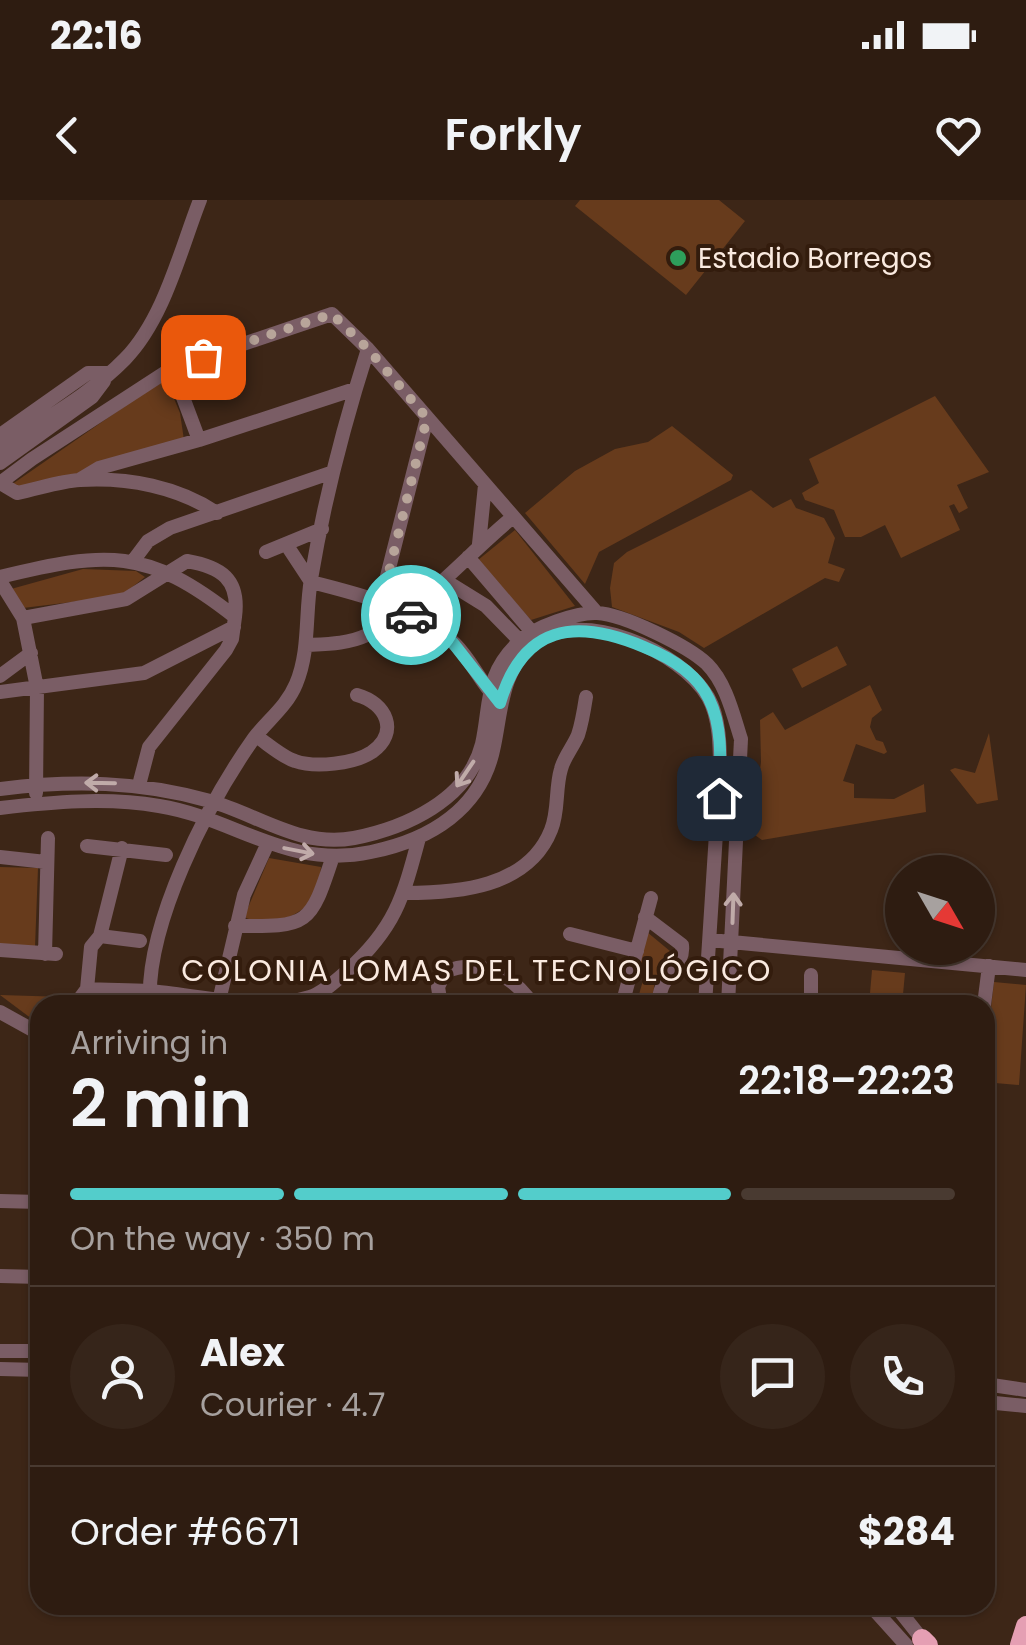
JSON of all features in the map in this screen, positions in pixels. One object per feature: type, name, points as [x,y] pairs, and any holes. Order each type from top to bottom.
[{"type":"highway","points":[[1020,1645],[1025,1628]]},
{"type":"street","points":[[0,463],[92,397],[143,336],[200,200]]},
{"type":"street","points":[[217,514],[171,489],[79,480],[18,493],[0,483],[172,368],[325,315],[336,316],[597,613],[664,639],[706,662],[718,678],[740,739],[729,995]]},
{"type":"street","points":[[151,995],[166,909],[214,802],[256,736],[296,686],[306,645],[311,582],[332,472],[368,349]]},
{"type":"street","points":[[172,368],[200,440]]},
{"type":"street","points":[[0,435],[88,373],[110,372]]},
{"type":"street","points":[[0,449],[110,372]]},
{"type":"street","points":[[79,480],[99,468],[200,440],[355,389]]},
{"type":"street","points":[[382,600],[427,418]]},
{"type":"street","points":[[128,461],[126,474],[133,484]]},
{"type":"street","points":[[133,561],[148,541],[170,528],[332,472]]},
{"type":"street","points":[[479,544],[485,485]]},
{"type":"street","points":[[306,645],[342,642],[368,634],[444,580],[512,517]]},
{"type":"street","points":[[266,552],[322,529]]},
{"type":"street","points":[[286,544],[311,582],[382,600],[453,643],[500,703]]},
{"type":"street","points":[[468,558],[526,636]]},
{"type":"street","points":[[37,804],[38,688],[24,618],[0,579],[70,560],[133,561],[168,571],[191,584],[235,622]]},
{"type":"street","points":[[24,618],[126,599],[186,561],[210,565],[228,579],[236,593],[235,622],[226,650],[149,747],[139,785]]},
{"type":"street","points":[[444,580],[526,636]]},
{"type":"street","points":[[0,789],[102,782],[139,785],[214,802],[276,830],[324,840],[354,838],[406,822],[438,806],[466,778],[481,747],[488,690],[526,636],[551,623],[597,613]]},
{"type":"street","points":[[0,692],[144,673],[235,622]]},
{"type":"street","points":[[0,808],[106,801],[142,804],[207,818],[266,844],[332,856],[369,853],[419,838],[460,813],[481,786],[491,761],[508,677],[536,643],[552,634],[581,629],[613,634],[660,653],[691,674],[710,700],[720,743],[706,995]]},
{"type":"street","points":[[0,676],[31,653]]},
{"type":"street","points":[[256,736],[294,761],[320,766],[373,752],[384,737],[384,709],[370,698],[357,695]]},
{"type":"street","points":[[405,893],[447,894],[479,888],[507,876],[532,857],[551,831],[562,764],[579,732],[586,697]]},
{"type":"street","points":[[719,798],[736,799]]},
{"type":"street","points":[[0,950],[50,954],[48,838]]},
{"type":"street","points":[[318,995],[367,953],[389,925],[405,893],[419,838]]},
{"type":"street","points":[[221,995],[244,895],[266,844]]},
{"type":"street","points":[[87,846],[166,855]]},
{"type":"street","points":[[83,995],[87,989],[91,946],[100,936],[122,848]]},
{"type":"street","points":[[235,926],[284,926],[300,920],[318,900],[332,856]]},
{"type":"street","points":[[0,857],[46,862]]},
{"type":"street","points":[[625,995],[651,898]]},
{"type":"street","points":[[645,917],[684,950],[683,957],[662,982],[660,995]]},
{"type":"street","points":[[570,934],[637,951]]},
{"type":"street","points":[[100,936],[140,941]]},
{"type":"street","points":[[710,940],[1026,970]]},
{"type":"street","points":[[439,995],[445,972],[461,965],[480,965],[504,978],[522,995]]},
{"type":"street","points":[[985,995],[989,966]]},
{"type":"street","points":[[811,975],[811,995]]},
{"type":"street","points":[[87,989],[129,995]]},
{"type":"street","points":[[0,1012],[30,1028]]},
{"type":"street","points":[[0,1201],[30,1202]]},
{"type":"street","points":[[0,1276],[30,1278]]},
{"type":"street","points":[[0,1350],[30,1351]]},
{"type":"street","points":[[0,1369],[30,1370]]},
{"type":"street","points":[[995,1385],[1026,1390]]},
{"type":"street","points":[[995,1403],[1026,1406]]},
{"type":"street","points":[[883,1615],[921,1644]]},
{"type":"street","points":[[902,1615],[921,1644]]},
{"type":"street","points":[[1025,1628],[1026,1616]]},
{"type":"shaded area","name":"Estadio Borregos","points":[[580,200],[719,200],[745,221],[686,295],[575,206]]},
{"type":"shaded area","points":[[161,381],[168,384],[180,413],[184,440],[30,488],[11,485]]},
{"type":"shaded area","points":[[935,396],[989,472],[957,485],[968,508],[959,513],[954,504],[949,506],[960,530],[901,558],[885,525],[861,537],[845,537],[834,510],[805,500],[802,493],[819,483],[809,459]]},
{"type":"shaded area","points":[[672,426],[733,475],[731,480],[599,552],[585,584],[525,513],[575,471],[615,449],[648,442]]},
{"type":"shaded area","points":[[751,490],[773,508],[791,499],[796,508],[824,518],[835,538],[828,563],[845,569],[839,582],[825,578],[704,648],[679,632],[612,607],[614,563],[627,552]]},
{"type":"shaded area","points":[[515,530],[575,606],[531,620],[478,560]]},
{"type":"shaded area","points":[[83,569],[136,571],[145,577],[121,596],[23,608],[11,589]]},
{"type":"shaded area","points":[[837,646],[847,665],[802,688],[792,669]]},
{"type":"shaded area","points":[[870,685],[882,710],[872,718],[870,727],[887,752],[856,744],[843,781],[854,784],[854,798],[894,799],[924,784],[926,812],[762,840],[752,833],[761,762],[760,720],[773,712],[785,730]]},
{"type":"shaded area","points":[[989,733],[998,800],[977,804],[950,770],[975,773]]},
{"type":"shaded area","points":[[269,858],[321,867],[317,889],[303,908],[285,918],[264,921],[244,917]]},
{"type":"shaded area","points":[[0,867],[38,868],[35,947],[0,949]]},
{"type":"shaded area","points":[[647,932],[676,956],[654,986],[654,995],[639,995],[644,977],[636,974]]},
{"type":"shaded area","points":[[872,970],[905,973],[903,995],[870,995]]},
{"type":"shaded area","points":[[994,982],[1026,985],[1019,1085],[995,1083]]},
{"type":"shaded area","points":[[0,995],[30,996],[30,1018]]},
{"type":"way so far","points":[[203,357],[332,314],[427,418],[382,600],[411,615]]},
{"type":"place","name":"Estadio Borregos","points":[[678,258]]},
{"type":"district","name":"COLONIA LOMAS DEL TECNOLÓGICO","points":[[477,971]]},
{"type":"route","points":[[411,615],[453,643],[500,703],[508,677],[522,657],[552,634],[581,629],[613,634],[660,653],[691,674],[710,700],[720,743],[719,798]]}]
